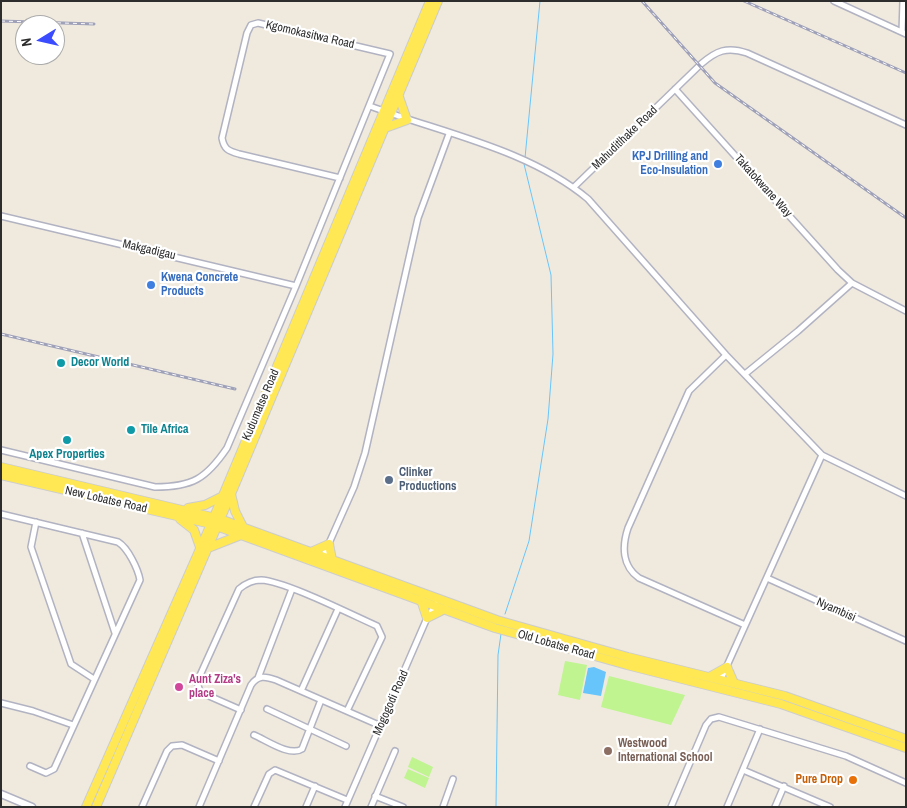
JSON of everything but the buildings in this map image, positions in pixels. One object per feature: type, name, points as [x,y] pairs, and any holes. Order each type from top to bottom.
[{"type":"main road","name":"Kudumatse Road","points":[[86,807],[215,522],[231,494],[399,97],[408,64],[430,1]]},
{"type":"main road","name":"Kudumatse Road","points":[[215,522],[223,496],[383,111],[438,1]]},
{"type":"main road","points":[[385,128],[407,120],[399,97]]},
{"type":"main road","points":[[1,467],[184,509],[215,522],[243,527],[311,552],[322,560],[332,560],[437,602]]},
{"type":"main road","name":"New Lobatse Road","points":[[1,475],[176,516],[215,522]]},
{"type":"main road","points":[[231,494],[235,511],[243,527]]},
{"type":"main road","points":[[184,509],[204,505],[223,496]]},
{"type":"main road","points":[[176,516],[190,526],[204,547],[241,535]]},
{"type":"main road","name":"Old Lobatse Road","points":[[215,522],[241,535],[322,560],[421,600],[437,602],[709,681],[724,689],[816,714],[906,748]]},
{"type":"main road","points":[[311,552],[329,544],[332,560]]},
{"type":"main road","name":"Kudumatse Road","points":[[96,807],[204,547]]},
{"type":"main road","points":[[421,600],[427,618],[444,609]]},
{"type":"main road","name":"Old Lobatse Road","points":[[437,602],[444,609],[542,642],[709,681]]},
{"type":"main road","points":[[709,681],[727,667],[734,683]]},
{"type":"main road","points":[[709,681],[721,679],[820,707],[906,739]]},
{"type":"main road","points":[[721,679],[724,689]]},
{"type":"street","points":[[834,1],[904,33],[903,1]]},
{"type":"street","name":"Kgomokasitwa Road","points":[[258,23],[390,54],[370,106],[340,178],[228,151],[224,146],[222,138],[247,33],[251,25],[258,23]]},
{"type":"street","name":"Mahuditlhake Road","points":[[574,187],[713,54],[729,49],[737,49],[906,124]]},
{"type":"street","name":"Takatokwane Way","points":[[676,89],[852,283]]},
{"type":"street","points":[[370,106],[520,159],[558,176],[574,187],[588,198],[726,355],[822,455],[906,496]]},
{"type":"street","points":[[322,560],[354,487],[365,453],[418,218],[449,134]]},
{"type":"street","points":[[1,450],[154,487],[186,485],[202,478],[214,467],[227,448],[340,178]]},
{"type":"street","name":"Makgadigau","points":[[1,216],[296,286]]},
{"type":"street","points":[[745,374],[798,331],[852,283],[906,311]]},
{"type":"street","points":[[726,355],[689,391],[628,528],[623,551],[631,569],[639,578],[745,625]]},
{"type":"street","points":[[721,679],[822,455]]},
{"type":"street","points":[[1,515],[82,533],[121,544],[139,573],[137,588],[72,725],[54,769],[50,773],[30,766]]},
{"type":"street","points":[[36,522],[31,547],[71,664],[94,679]]},
{"type":"street","points":[[82,533],[115,633]]},
{"type":"street","name":"Nyambisi","points":[[766,578],[906,641]]},
{"type":"street","points":[[241,710],[200,692],[197,682],[240,589],[244,585],[260,580],[292,589],[377,626],[382,637],[347,711]]},
{"type":"street","points":[[199,807],[250,685],[258,678],[292,589]]},
{"type":"street","name":"Mogogodi Road","points":[[345,807],[427,618],[437,602]]},
{"type":"street","points":[[301,691],[338,609]]},
{"type":"street","points":[[258,678],[264,677],[276,680],[381,726]]},
{"type":"street","points":[[254,735],[295,752],[302,749],[321,700]]},
{"type":"street","points":[[1,703],[33,711],[72,725]]},
{"type":"street","points":[[267,709],[346,746]]},
{"type":"street","points":[[671,807],[706,725],[712,719],[720,718],[846,756],[906,783]]},
{"type":"street","points":[[728,807],[760,729]]},
{"type":"street","points":[[142,807],[167,751],[172,746],[182,745],[219,761]]},
{"type":"street","points":[[371,807],[395,751]]},
{"type":"street","points":[[254,807],[271,771],[278,770],[348,800]]},
{"type":"street","points":[[743,770],[828,806]]},
{"type":"street","points":[[443,807],[453,780]]},
{"type":"street","points":[[306,807],[315,786]]},
{"type":"street","points":[[775,807],[784,786]]},
{"type":"street","points":[[1,794],[32,807]]},
{"type":"street","points":[[375,796],[403,807]]},
{"type":"green space","points":[[565,661],[587,665],[580,700],[558,695]]},
{"type":"green space","points":[[609,676],[685,695],[671,725],[601,707]]},
{"type":"green space","points":[[412,757],[433,767],[429,777],[408,767]]},
{"type":"green space","points":[[408,769],[429,778],[425,788],[404,778]]},
{"type":"water","points":[[594,667],[606,672],[601,696],[583,693],[588,668]]},
{"type":"waterway","points":[[525,158],[540,1]]},
{"type":"waterway","points":[[505,614],[529,541],[548,419],[553,354],[551,275],[524,164]]},
{"type":"waterway","points":[[496,807],[498,655],[501,634]]},
{"type":"railway","points":[[642,1],[715,83],[906,218]]},
{"type":"railway","points":[[744,1],[906,73]]},
{"type":"railway","points":[[1,21],[94,24]]},
{"type":"railway","points":[[1,334],[235,389]]},
{"type":"place","name":"KPJ Drilling and Eco-Insulation","points":[[718,164]]},
{"type":"place","name":"Kwena Concrete Products","points":[[151,285]]},
{"type":"place","name":"Decor World","points":[[61,363]]},
{"type":"place","name":"Tile Africa","points":[[131,430]]},
{"type":"place","name":"Apex Properties","points":[[67,440]]},
{"type":"place","name":"Clinker Productions","points":[[389,480]]},
{"type":"place","name":"Aunt Ziza's place","points":[[179,687]]},
{"type":"place","name":"Westwood International School","points":[[608,751]]},
{"type":"place","name":"Pure Drop","points":[[853,780]]}]
